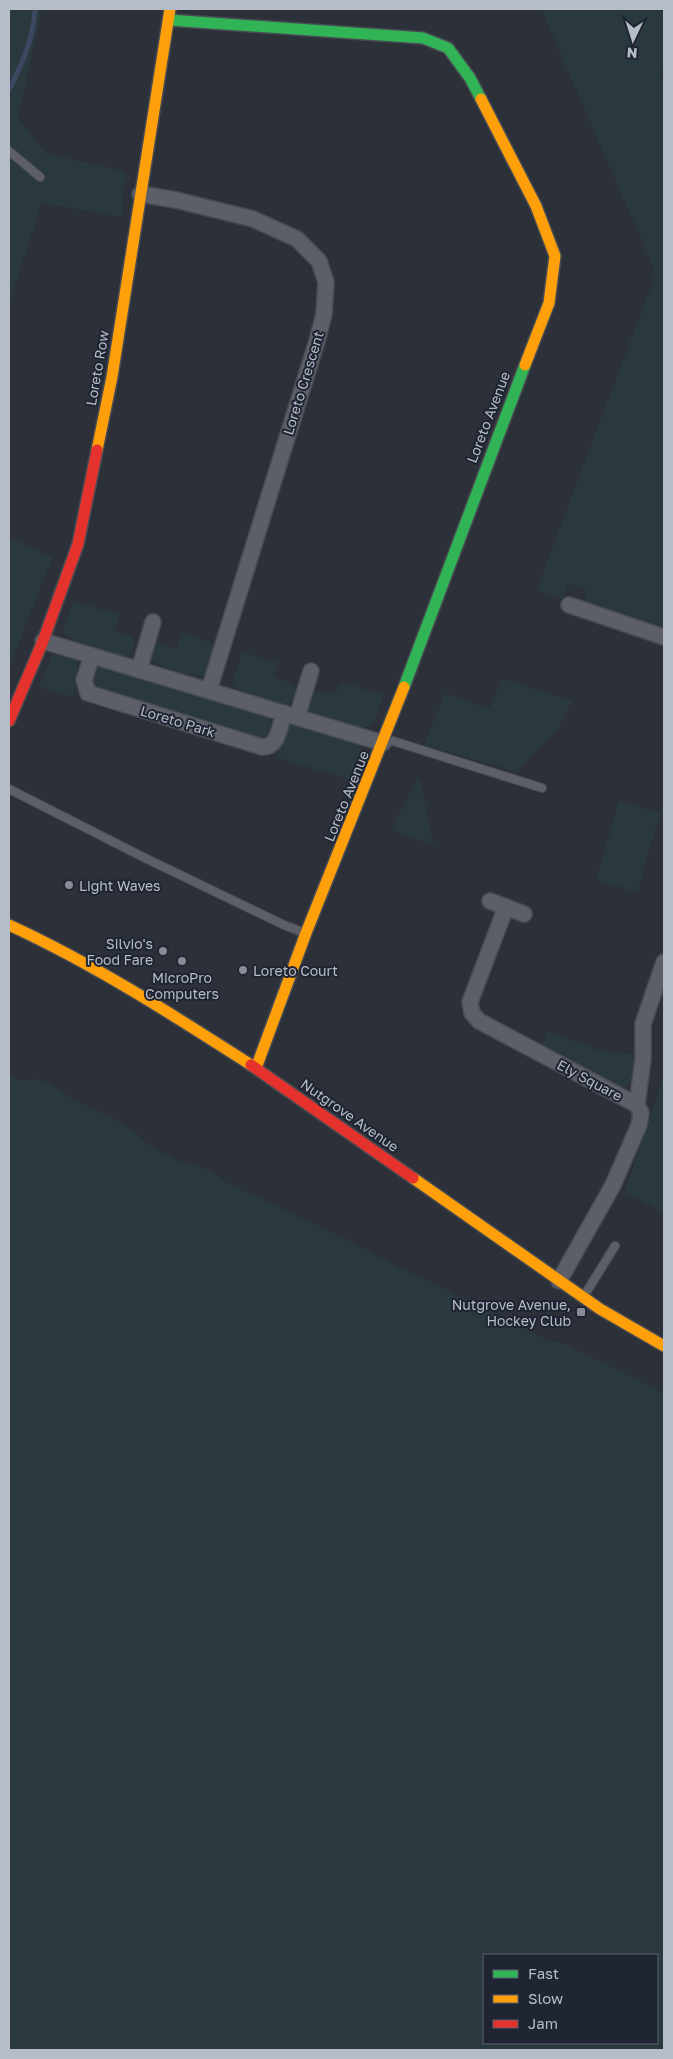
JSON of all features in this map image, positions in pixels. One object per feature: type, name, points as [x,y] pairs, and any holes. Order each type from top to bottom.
[{"type":"street","name":"Loreto Row","points":[[9,721],[43,641],[78,544],[112,377],[170,15]]},
{"type":"street","name":"Loreto Avenue","points":[[170,15],[423,38],[448,48],[470,78],[536,206],[555,256],[549,303],[507,408],[383,743],[306,933],[256,1068]]},
{"type":"street","name":"Loreto Crescent","points":[[140,194],[176,200],[253,219],[297,239],[318,261],[326,282],[324,314],[317,341],[209,690]]},
{"type":"street","points":[[569,606],[664,637]]},
{"type":"street","points":[[139,670],[153,622]]},
{"type":"street","points":[[43,641],[383,743]]},
{"type":"street","name":"Loreto Park","points":[[92,656],[84,680],[88,693],[262,747],[269,747],[274,743],[291,715]]},
{"type":"street","points":[[291,715],[311,671]]},
{"type":"street","points":[[490,901],[524,914]]},
{"type":"street","name":"Ely Square","points":[[506,907],[470,1002],[472,1014],[480,1021],[637,1105],[641,1113],[639,1125],[613,1185],[558,1281]]},
{"type":"street","name":"Nutgrove Avenue","points":[[9,924],[42,940],[139,994],[256,1068],[558,1281],[664,1346]]},
{"type":"street","points":[[637,1105],[643,1060],[644,1024],[664,962]]},
{"type":"lane","points":[[9,151],[40,177]]},
{"type":"lane","points":[[383,743],[393,741],[542,788]]},
{"type":"lane","points":[[9,789],[154,862],[284,925],[306,933]]},
{"type":"lane","points":[[583,1298],[615,1246]]},
{"type":"shaded area","points":[[9,9],[42,9],[18,118],[46,154],[126,171],[121,217],[42,203],[11,296],[9,316]]},
{"type":"shaded area","points":[[541,9],[664,9],[664,70],[659,73],[664,84],[664,627],[585,601],[585,589],[568,584],[562,599],[537,589],[656,273]]},
{"type":"shaded area","points":[[9,537],[52,558],[9,668]]},
{"type":"shaded area","points":[[74,602],[120,614],[115,631],[132,636],[135,645],[132,655],[124,657],[79,644],[62,632]]},
{"type":"shaded area","points":[[182,633],[218,645],[205,676],[182,673],[147,660],[151,647],[158,643],[177,649]]},
{"type":"shaded area","points":[[242,652],[278,663],[274,677],[291,684],[297,690],[297,695],[288,705],[243,692],[232,685]]},
{"type":"shaded area","points":[[63,654],[77,658],[77,679],[72,697],[39,687],[52,655]]},
{"type":"shaded area","points":[[102,666],[267,716],[272,726],[267,737],[255,738],[132,698],[96,690],[92,676]]},
{"type":"shaded area","points":[[502,678],[572,701],[558,729],[517,772],[424,745],[445,693],[489,709]]},
{"type":"shaded area","points":[[340,682],[383,695],[375,721],[371,726],[361,728],[307,712],[313,694],[321,691],[335,695]]},
{"type":"shaded area","points":[[293,721],[357,742],[362,750],[351,780],[277,758],[284,731]]},
{"type":"shaded area","points":[[419,775],[434,846],[391,829]]},
{"type":"shaded area","points":[[619,801],[660,813],[637,892],[596,880]]},
{"type":"shaded area","points":[[548,1031],[602,1051],[633,1054],[637,1061],[632,1081],[625,1088],[616,1087],[540,1046]]},
{"type":"shaded area","points":[[9,1074],[20,1080],[37,1079],[51,1084],[68,1096],[111,1117],[137,1133],[143,1141],[177,1160],[212,1171],[227,1183],[349,1240],[405,1271],[418,1275],[547,1340],[565,1344],[664,1393],[664,2050],[9,2050]]},
{"type":"shaded area","points":[[664,1075],[664,1212],[625,1192]]},
{"type":"waterway","points":[[9,90],[26,51],[32,31],[35,9]]},
{"type":"traffic: fast","points":[[169,20],[423,38],[448,48],[470,78],[481,99]]},
{"type":"traffic: fast","points":[[404,687],[525,365]]},
{"type":"traffic: slow","points":[[97,450],[112,377],[170,9]]},
{"type":"traffic: slow","points":[[481,99],[536,206],[555,256],[549,303],[525,365]]},
{"type":"traffic: slow","points":[[256,1068],[306,933],[404,687]]},
{"type":"traffic: slow","points":[[9,925],[102,973],[251,1065]]},
{"type":"traffic: slow","points":[[413,1178],[600,1309],[664,1346]]},
{"type":"traffic: jam","points":[[9,721],[43,641],[78,544],[97,450]]},
{"type":"traffic: jam","points":[[251,1065],[413,1178]]},
{"type":"place","name":"Light Waves","points":[[69,885]]},
{"type":"place","name":"Silvio's Food Fare","points":[[163,951]]},
{"type":"place","name":"MicroPro Computers","points":[[182,961]]},
{"type":"place","name":"Loreto Court","points":[[243,970]]},
{"type":"place","name":"Nutgrove Avenue, Hockey Club","points":[[581,1312]]}]
